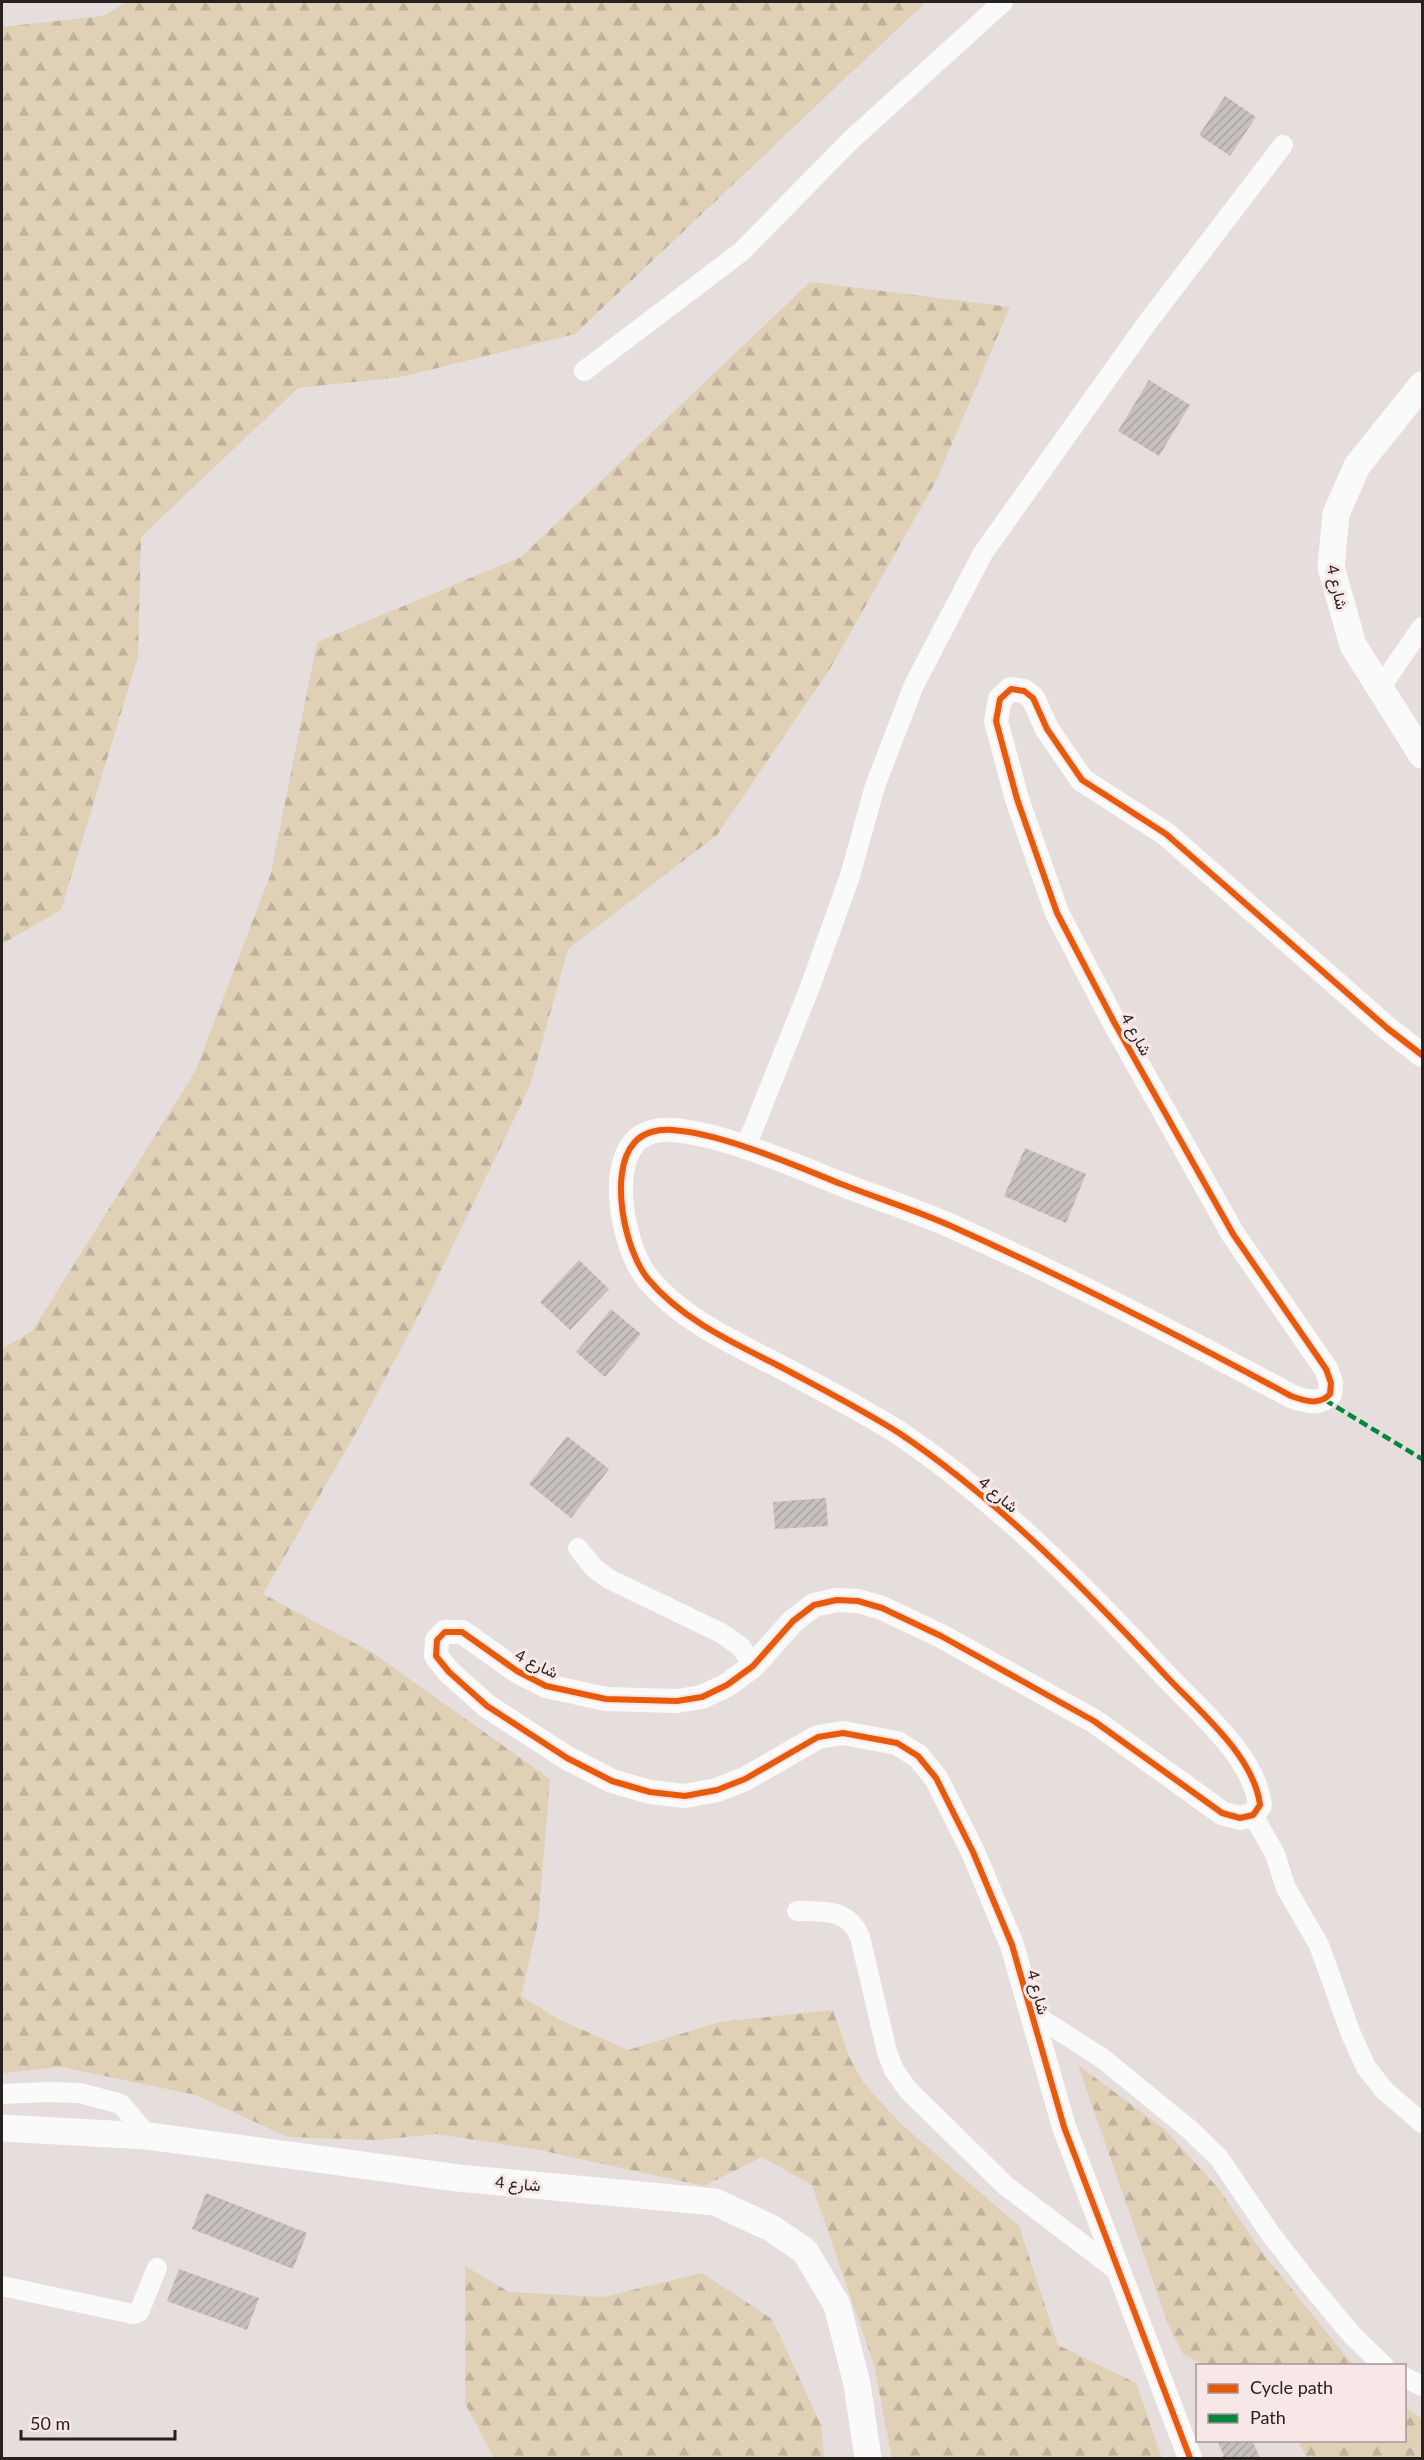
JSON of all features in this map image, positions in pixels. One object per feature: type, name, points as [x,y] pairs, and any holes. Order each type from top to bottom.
[{"type":"main road","name":"شارع 4","points":[[1422,385],[1357,466],[1336,514],[1330,567],[1353,645],[1422,755]]},
{"type":"main road","name":"شارع 4","points":[[2,2128],[148,2136],[458,2178],[715,2202],[771,2228],[805,2251],[837,2305],[857,2384],[868,2458]]},
{"type":"street","points":[[584,371],[741,252],[852,138],[1003,2]]},
{"type":"street","points":[[745,1149],[814,976],[850,876],[875,786],[914,685],[983,553],[1141,332],[1283,145]]},
{"type":"street","points":[[1380,688],[1422,627]]},
{"type":"street","name":"شارع 4","points":[[1190,2458],[1064,2127],[1012,1945],[973,1852],[936,1778],[918,1756],[897,1743],[843,1733],[818,1737],[744,1779],[717,1790],[685,1796],[650,1792],[612,1781],[567,1758],[487,1706],[449,1672],[436,1656],[437,1640],[445,1632],[462,1632],[517,1671],[546,1686],[606,1699],[676,1701],[702,1697],[727,1685],[753,1666],[793,1621],[814,1605],[837,1600],[858,1601],[882,1608],[985,1659],[1094,1721],[1222,1813],[1240,1818],[1253,1815],[1260,1805],[1253,1775],[1210,1721],[1089,1593],[1034,1542],[898,1433],[777,1365],[730,1343],[694,1319],[647,1278],[631,1250],[622,1220],[624,1164],[633,1144],[649,1132],[669,1129],[711,1137],[947,1225],[1148,1319],[1292,1396],[1316,1402],[1325,1400],[1330,1394],[1331,1383],[1326,1369],[1222,1214],[1114,1022],[1057,914],[1017,799],[996,721],[1000,699],[1011,689],[1024,691],[1032,698],[1047,729],[1082,780],[1166,834],[1387,1028],[1422,1055]]},
{"type":"street","points":[[578,1548],[594,1568],[609,1579],[721,1633],[741,1647],[753,1666]]},
{"type":"street","points":[[1253,1815],[1275,1854],[1286,1888],[1319,1945],[1350,2034],[1366,2067],[1384,2090],[1422,2122]]},
{"type":"street","points":[[797,1911],[828,1911],[845,1916],[855,1925],[860,1937],[887,2052],[894,2070],[908,2090],[1006,2186],[1119,2272]]},
{"type":"street","points":[[1030,2012],[1102,2058],[1189,2129],[1219,2158],[1272,2236],[1312,2287],[1353,2336],[1382,2364]]},
{"type":"street","points":[[2,2094],[80,2093],[121,2104],[148,2136]]},
{"type":"street","points":[[2,2286],[133,2314],[139,2312],[157,2268]]},
{"type":"street","points":[[1406,2378],[1422,2386]]},
{"type":"green space","points":[[127,2],[926,2],[575,334],[401,377],[298,388],[141,537],[138,657],[61,910],[2,944],[2,27],[103,16]]},
{"type":"green space","points":[[810,282],[1010,307],[936,481],[831,667],[717,835],[568,949],[530,1086],[425,1303],[361,1424],[263,1594],[373,1653],[550,1779],[538,1923],[521,1996],[558,2019],[628,2050],[720,2022],[833,2010],[848,2054],[862,2081],[900,2123],[1019,2226],[1058,2345],[1136,2383],[1162,2458],[892,2458],[874,2365],[812,2185],[762,2157],[704,2186],[535,2149],[436,2134],[378,2140],[288,2137],[196,2095],[61,2067],[2,2073],[2,1349],[32,1331],[195,1072],[271,873],[317,642],[521,557]]},
{"type":"green space","points":[[1078,2065],[1164,2129],[1218,2188],[1264,2255],[1352,2364],[1203,2364],[1183,2354],[1168,2324]]},
{"type":"green space","points":[[465,2266],[509,2292],[603,2297],[702,2273],[772,2319],[821,2425],[824,2458],[494,2458],[465,2403]]},
{"type":"green space","points":[[1406,2409],[1422,2419],[1422,2458],[1307,2458],[1299,2442],[1406,2442]]},
{"type":"building","points":[[1225,96],[1256,117],[1230,156],[1199,135]]},
{"type":"building","points":[[1149,380],[1190,405],[1159,456],[1118,431]]},
{"type":"building","points":[[1025,1148],[1086,1174],[1066,1223],[1004,1196]]},
{"type":"building","points":[[579,1260],[609,1289],[570,1330],[540,1302]]},
{"type":"building","points":[[611,1309],[641,1334],[605,1377],[576,1352]]},
{"type":"building","points":[[567,1436],[609,1469],[571,1518],[529,1484]]},
{"type":"building","points":[[826,1498],[828,1526],[775,1529],[773,1502]]},
{"type":"building","points":[[206,2193],[307,2233],[293,2269],[192,2229]]},
{"type":"building","points":[[179,2269],[259,2298],[247,2330],[167,2301]]},
{"type":"building","points":[[1218,2442],[1242,2442],[1243,2444],[1253,2442],[1260,2458],[1218,2458],[1224,2456]]},
{"type":"marked path","points":[[1325,1400],[1422,1459]]},
{"type":"cycle path","points":[[1190,2458],[1064,2127],[1012,1945],[973,1852],[936,1778],[918,1756],[897,1743],[843,1733],[818,1737],[745,1779],[717,1790],[685,1796],[650,1792],[612,1781],[567,1758],[487,1706],[449,1672],[436,1656],[437,1640],[445,1632],[462,1632],[517,1671],[546,1686],[606,1699],[677,1701],[702,1697],[727,1685],[753,1666],[793,1621],[814,1605],[837,1600],[858,1601],[882,1608],[941,1636],[1094,1721],[1222,1813],[1240,1818],[1253,1815],[1260,1805],[1256,1787],[1248,1769],[1224,1736],[1105,1611],[1007,1517],[972,1487],[899,1433],[727,1339],[693,1319],[662,1294],[648,1279],[632,1250],[623,1212],[622,1173],[626,1156],[634,1143],[642,1136],[652,1132],[667,1130],[691,1132],[735,1143],[951,1226],[1123,1308],[1291,1396],[1307,1401],[1317,1401],[1330,1394],[1331,1383],[1326,1369],[1233,1234],[1114,1022],[1057,913],[1017,799],[996,721],[1000,699],[1011,689],[1024,691],[1033,698],[1047,729],[1082,780],[1166,834],[1387,1028],[1422,1055]]}]
